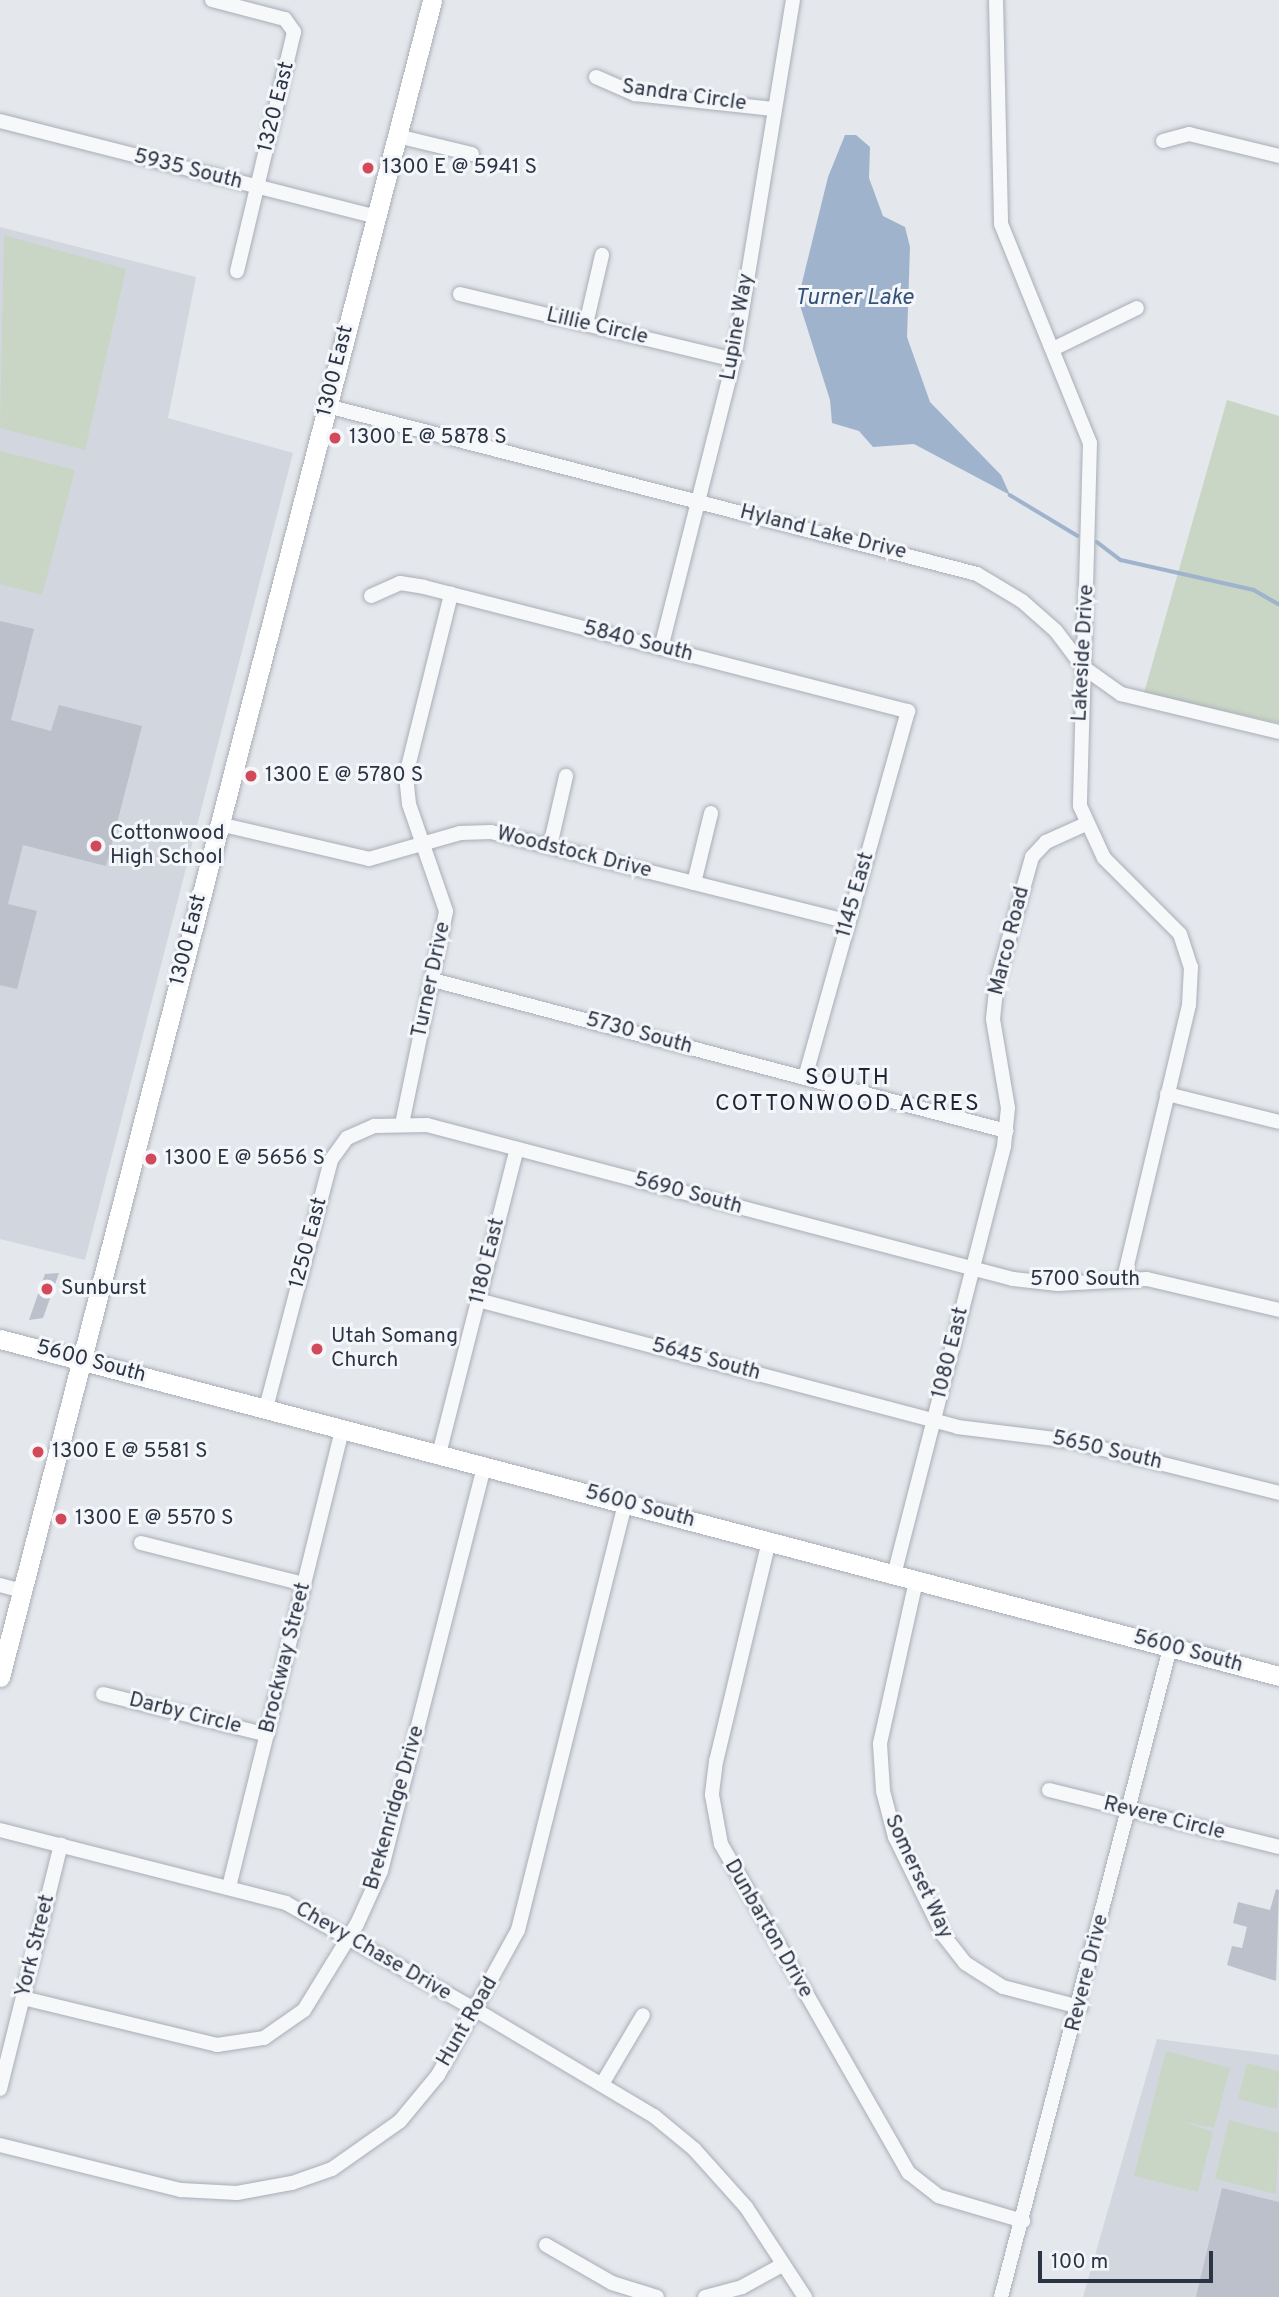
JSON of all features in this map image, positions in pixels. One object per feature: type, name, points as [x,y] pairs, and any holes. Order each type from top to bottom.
[{"type":"main road","name":"1300 East","points":[[0,1677],[432,0]]},
{"type":"main road","name":"5600 South","points":[[1,1343],[81,1359],[1279,1676]]},
{"type":"street","name":"1320 East","points":[[212,0],[293,25],[237,271]]},
{"type":"street","name":"Lupine Way","points":[[661,648],[734,360],[773,109],[793,0]]},
{"type":"street","name":"Lakeside Drive","points":[[996,0],[1001,224],[1022,286],[1055,348],[1090,443],[1078,782],[1086,824],[1122,880],[1166,918],[1187,950],[1192,989],[1124,1278]]},
{"type":"street","name":"Sandra Circle","points":[[596,77],[635,94],[773,109]]},
{"type":"street","name":"5935 South","points":[[0,121],[376,217]]},
{"type":"street","points":[[1163,141],[1189,134],[1279,156]]},
{"type":"street","points":[[397,136],[472,154]]},
{"type":"street","points":[[586,324],[602,255]]},
{"type":"street","name":"Lillie Circle","points":[[460,294],[734,360]]},
{"type":"street","points":[[1055,348],[1137,308]]},
{"type":"street","name":"Hyland Lake Drive","points":[[327,406],[977,574],[1040,617],[1083,667],[1121,694],[1279,732]]},
{"type":"street","name":"5840 South","points":[[371,596],[400,583],[908,711]]},
{"type":"street","name":"Turner Drive","points":[[402,1124],[446,911],[424,845],[406,775],[451,594]]},
{"type":"street","name":"1145 East","points":[[805,1078],[908,711]]},
{"type":"street","points":[[550,846],[566,776]]},
{"type":"street","points":[[694,883],[712,813]]},
{"type":"street","name":"Woodstock Drive","points":[[219,824],[358,858],[484,832],[550,846],[848,922]]},
{"type":"street","name":"Marco Road","points":[[1006,1131],[1006,1083],[993,1019],[997,981],[1032,857],[1046,842],[1086,824]]},
{"type":"street","name":"5730 South","points":[[433,980],[1006,1131]]},
{"type":"street","points":[[1167,1094],[1279,1122]]},
{"type":"street","name":"5690 South","points":[[402,1124],[427,1125],[972,1269]]},
{"type":"street","name":"1250 East","points":[[266,1408],[331,1160],[338,1147],[361,1129],[402,1124]]},
{"type":"street","name":"1080 East","points":[[894,1575],[1006,1131]]},
{"type":"street","name":"1180 East","points":[[439,1454],[517,1149]]},
{"type":"street","name":"5700 South","points":[[972,1269],[1038,1283],[1124,1278],[1167,1282],[1279,1310]]},
{"type":"street","name":"5645 South","points":[[478,1300],[934,1420]]},
{"type":"street","name":"5650 South","points":[[934,1420],[975,1431],[1071,1441],[1279,1493]]},
{"type":"street","name":"Brockway Street","points":[[229,1887],[342,1429]]},
{"type":"street","name":"Brekenridge Drive","points":[[23,1998],[205,2044],[241,2044],[275,2033],[304,2010],[349,1937],[387,1852],[484,1466]]},
{"type":"street","name":"Hunt Road","points":[[0,2145],[200,2192],[237,2193],[292,2183],[351,2159],[400,2121],[438,2075],[476,2010],[521,1921],[625,1503]]},
{"type":"street","name":"Dunbarton Drive","points":[[769,1541],[714,1769],[714,1811],[721,1844],[909,2173],[938,2196],[1023,2221]]},
{"type":"street","points":[[141,1543],[304,1584]]},
{"type":"street","name":"Somerset Way","points":[[916,1581],[880,1744],[883,1791],[895,1837],[944,1936],[965,1963],[1003,1987],[1080,2007]]},
{"type":"street","points":[[0,1585],[22,1591]]},
{"type":"street","name":"Revere Drive","points":[[1001,2297],[1080,2007],[1170,1648]]},
{"type":"street","name":"Darby Circle","points":[[103,1694],[267,1735]]},
{"type":"street","name":"Revere Circle","points":[[1049,1790],[1279,1847]]},
{"type":"street","name":"Chevy Chase Drive","points":[[0,1830],[295,1906],[476,2010],[654,2116],[713,2168],[805,2297]]},
{"type":"street","name":"York Street","points":[[0,2089],[61,1845]]},
{"type":"street","points":[[602,2084],[643,2015]]},
{"type":"street","points":[[546,2245],[612,2283],[657,2297]]},
{"type":"street","points":[[705,2297],[742,2287],[782,2265]]},
{"type":"shaded area","name":"Cottonwood High School","points":[[0,227],[196,277],[168,418],[293,453],[85,1260],[0,1239]]},
{"type":"shaded area","points":[[1157,2039],[1279,2055],[1279,2297],[1083,2297]]},
{"type":"green space","points":[[4,235],[126,269],[85,450],[0,428]]},
{"type":"green space","points":[[1227,400],[1279,416],[1279,723],[1144,693]]},
{"type":"green space","points":[[0,451],[75,470],[42,595],[0,584]]},
{"type":"green space","points":[[1166,2051],[1230,2068],[1214,2128],[1181,2121],[1213,2132],[1198,2192],[1134,2176]]},
{"type":"green space","points":[[1247,2063],[1279,2071],[1277,2109],[1238,2099]]},
{"type":"green space","points":[[1229,2120],[1279,2133],[1276,2194],[1215,2179]]},
{"type":"water","name":"Turner Lake","points":[[845,135],[856,135],[870,147],[869,178],[883,216],[905,227],[910,247],[907,337],[930,402],[1001,475],[1010,495],[914,444],[873,447],[859,431],[832,423],[830,400],[798,299],[828,177]]},
{"type":"building","name":"Cottonwood High School","points":[[0,621],[34,629],[11,720],[51,731],[59,705],[142,726],[106,866],[23,845],[8,904],[37,911],[17,989],[0,985]]},
{"type":"building","name":"Sunburst","points":[[59,1273],[43,1318],[29,1320],[45,1274]]},
{"type":"building","points":[[1276,1889],[1279,1890],[1276,1981],[1227,1965],[1232,1946],[1242,1948],[1247,1927],[1233,1923],[1238,1902],[1270,1910]]},
{"type":"building","points":[[1222,2188],[1279,2202],[1279,2297],[1196,2297]]},
{"type":"waterway","points":[[1010,495],[1078,536]]},
{"type":"waterway","points":[[1097,542],[1121,560],[1254,590],[1278,604]]},
{"type":"place","name":"1300 E @ 5941 S","points":[[368,168]]},
{"type":"place","name":"1300 E @ 5878 S","points":[[335,438]]},
{"type":"place","name":"1300 E @ 5780 S","points":[[251,776]]},
{"type":"place","name":"Cottonwood High School","points":[[96,846]]},
{"type":"place","name":"1300 E @ 5656 S","points":[[151,1159]]},
{"type":"place","name":"Sunburst","points":[[47,1289]]},
{"type":"place","name":"Utah Somang Church","points":[[317,1349]]},
{"type":"place","name":"1300 E @ 5581 S","points":[[38,1452]]},
{"type":"place","name":"1300 E @ 5570 S","points":[[61,1519]]},
{"type":"district","name":"SOUTH COTTONWOOD ACRES","points":[[848,1092]]}]
